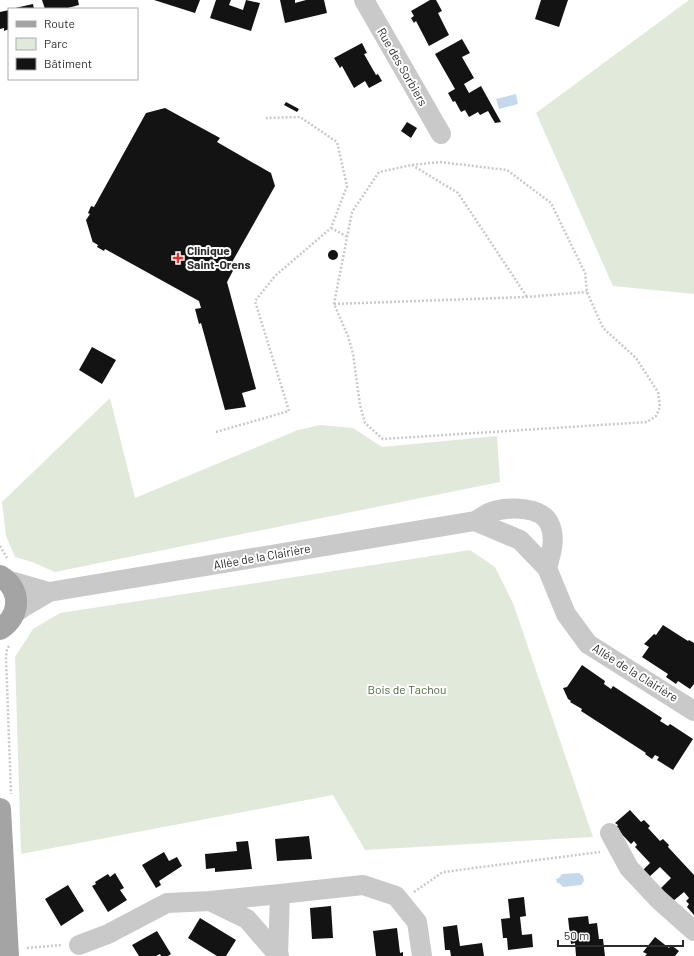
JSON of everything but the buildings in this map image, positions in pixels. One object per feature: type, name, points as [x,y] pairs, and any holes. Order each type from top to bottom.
[{"type":"main road","points":[[3,578],[11,586],[16,600],[7,630]]},
{"type":"main road","points":[[5,804],[15,952]]},
{"type":"street","name":"Rue des Sorbiers","points":[[364,0],[440,134]]},
{"type":"street","name":"Allée de la Clairière","points":[[7,630],[25,606],[49,592],[475,521],[493,511],[524,508],[542,514],[550,524],[553,546],[547,568]]},
{"type":"street","name":"Allée de la Clairière","points":[[475,521],[520,540],[547,568],[566,614],[588,644],[694,711]]},
{"type":"street","name":"Allée de la Clairière","points":[[3,578],[49,592]]},
{"type":"street","points":[[610,833],[629,868],[658,899],[694,931]]},
{"type":"street","points":[[79,945],[108,934],[167,904],[363,885],[396,896],[417,922],[422,956]]},
{"type":"street","points":[[279,955],[280,894]]},
{"type":"street","points":[[210,901],[247,919],[279,955]]},
{"type":"path","points":[[216,432],[289,411],[255,301],[276,276],[331,228],[347,186],[337,142],[300,117],[266,118]]},
{"type":"path","points":[[440,162],[507,170],[552,203],[585,273],[587,292],[603,328],[636,358],[658,392],[660,407],[656,416],[647,422],[383,439],[365,423],[360,405],[353,354],[348,336],[334,304],[348,237],[352,212],[379,172],[412,164],[440,162]]},
{"type":"path","points":[[412,164],[458,193],[527,297]]},
{"type":"path","points":[[331,228],[348,237]]},
{"type":"path","points":[[334,304],[527,297],[587,292]]},
{"type":"path","points":[[5,804],[7,630]]},
{"type":"path","points":[[400,901],[443,872],[600,852],[604,858]]},
{"type":"path","points":[[15,952],[53,946],[79,945]]},
{"type":"green space","points":[[689,0],[694,0],[694,294],[613,286],[536,113]]},
{"type":"green space","points":[[110,398],[135,498],[298,430],[320,425],[353,428],[382,447],[497,436],[500,482],[55,572],[32,562],[15,557],[6,536],[2,502]]},
{"type":"green space","name":"Bois de Tachou","points":[[470,550],[495,567],[513,603],[593,837],[365,850],[333,795],[21,854],[15,657],[33,629],[60,613]]},
{"type":"water","points":[[516,94],[518,104],[499,109],[496,99]]},
{"type":"water","points":[[579,873],[583,876],[584,881],[581,885],[563,887],[557,883],[556,879],[562,874]]},
{"type":"place","name":"Clinique Saint-Orens","points":[[178,258]]}]
